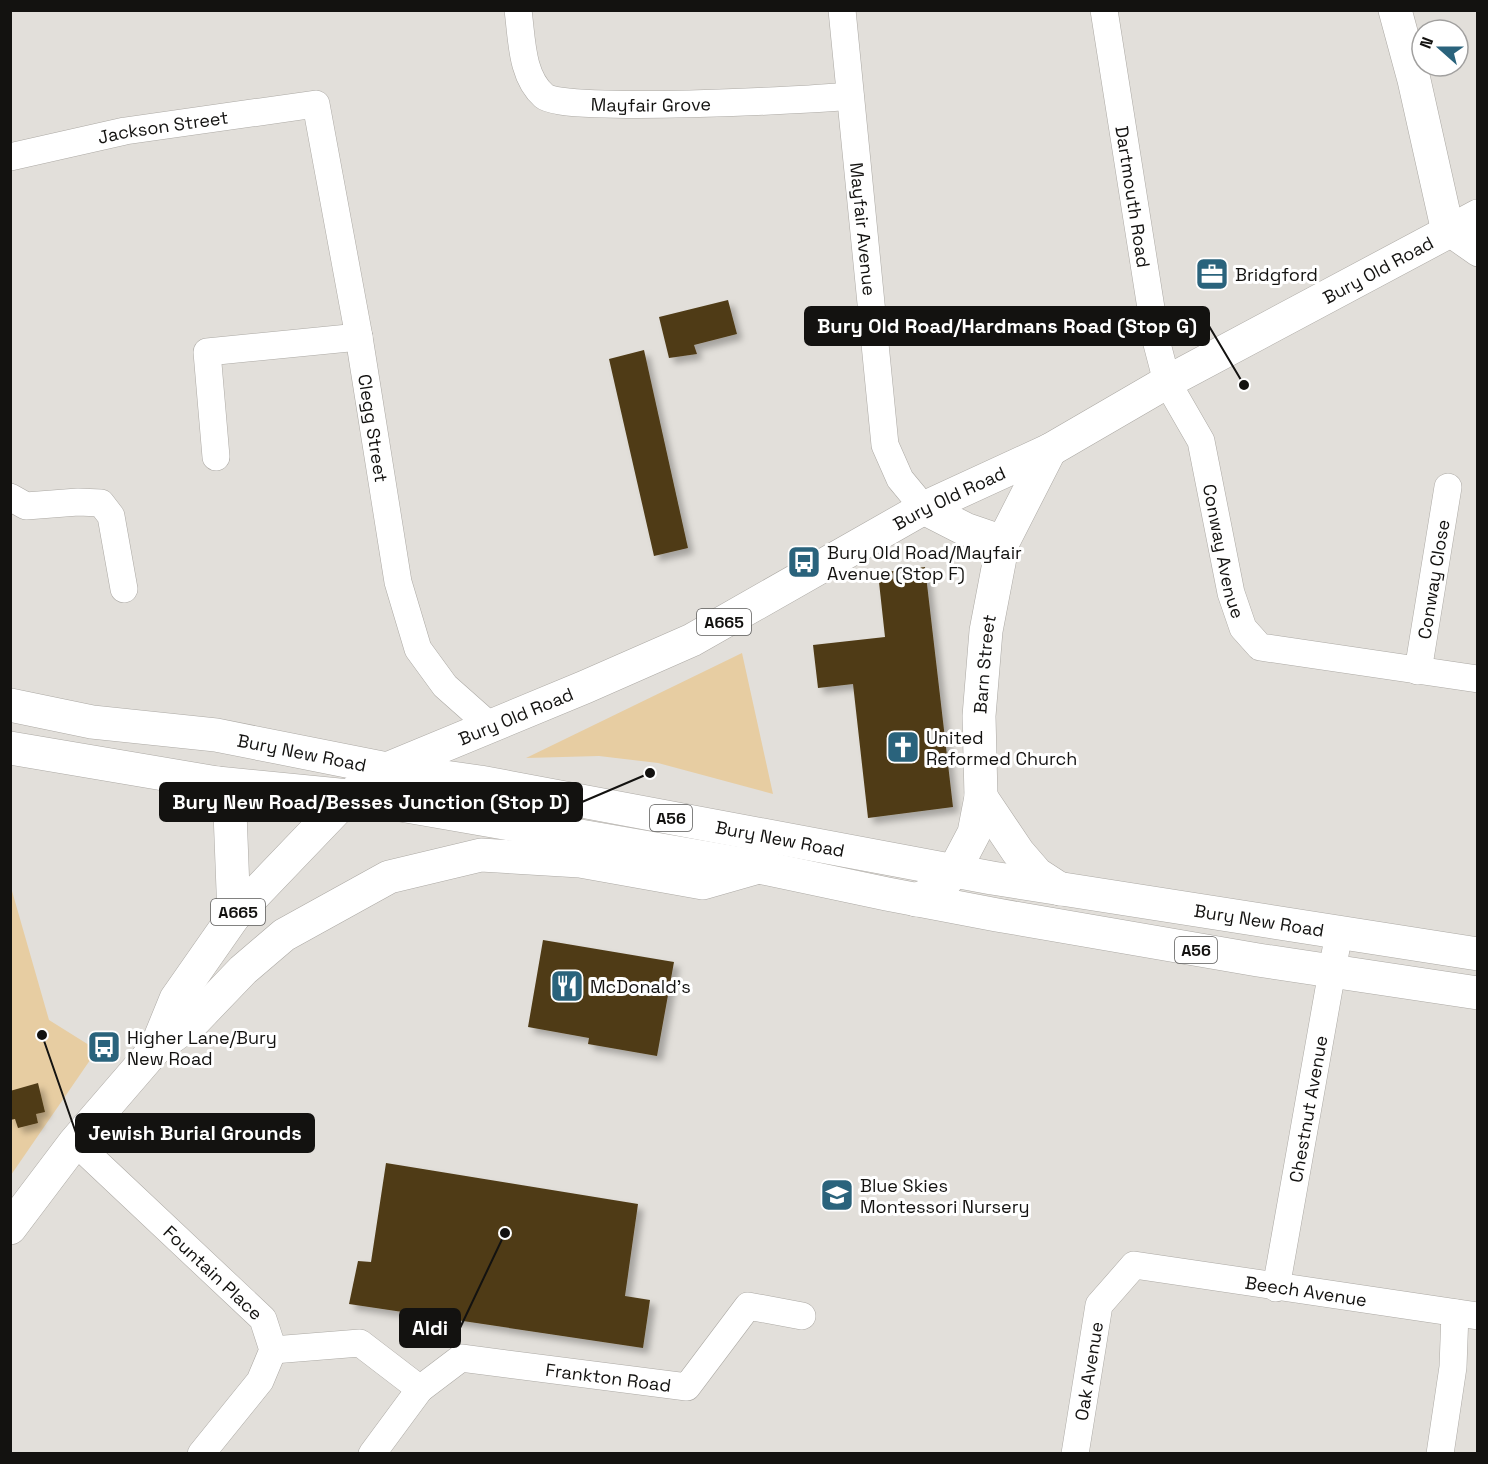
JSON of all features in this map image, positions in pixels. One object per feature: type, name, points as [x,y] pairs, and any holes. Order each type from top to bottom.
[{"type":"main road","points":[[1395,10],[1414,80],[1448,232]]},
{"type":"main road","name":"Bury Old Road","points":[[349,796],[387,769],[692,640],[924,508],[1050,450],[1167,382],[1478,216]]},
{"type":"main road","name":"Barn Street","points":[[916,900],[937,891],[954,871],[974,833],[981,797],[979,716],[986,631],[1003,542],[1050,450]]},
{"type":"main road","points":[[924,508],[965,529],[1003,542]]},
{"type":"main road","name":"Bury New Road","points":[[10,705],[92,722],[216,735],[387,769],[480,782],[1060,889],[1478,954]]},
{"type":"main road","name":"Bury New Road","points":[[10,748],[217,783],[349,796],[759,867],[916,900],[1258,960],[1478,993]]},
{"type":"main road","points":[[217,783],[230,812],[234,916]]},
{"type":"main road","name":"A665","points":[[15,1213],[156,1048],[176,999],[234,916],[349,796]]},
{"type":"main road","points":[[981,797],[1018,852],[1037,874],[1060,889]]},
{"type":"main road","points":[[156,1048],[195,1020],[243,970],[284,935],[389,877],[481,855],[579,861],[704,883],[759,867]]},
{"type":"street","name":"Mayfair Grove","points":[[518,10],[525,59],[532,82],[546,99],[566,103],[623,105],[810,100],[850,96]]},
{"type":"street","name":"Mayfair Avenue","points":[[842,10],[885,445],[900,479],[924,508]]},
{"type":"street","name":"Dartmouth Road","points":[[1104,10],[1156,340],[1167,382]]},
{"type":"street","name":"Jackson Street","points":[[10,157],[125,131],[316,104]]},
{"type":"street","name":"Clegg Street","points":[[316,104],[359,337],[399,582],[418,649],[445,686],[489,725]]},
{"type":"street","points":[[1448,232],[1478,253]]},
{"type":"street","points":[[216,457],[207,352],[359,337]]},
{"type":"street","name":"Conway Avenue","points":[[1167,382],[1201,441],[1231,593],[1243,628],[1260,647],[1478,679]]},
{"type":"street","name":"Conway Close","points":[[1418,671],[1449,487]]},
{"type":"street","points":[[10,497],[26,506],[78,502],[101,503],[111,516],[124,589]]},
{"type":"street","name":"Chestnut Avenue","points":[[1276,1288],[1339,932]]},
{"type":"street","name":"Fountain Place","points":[[75,1142],[263,1318],[273,1350]]},
{"type":"street","name":"Beech Avenue","points":[[1134,1266],[1466,1314]]},
{"type":"street","name":"Oak Avenue","points":[[1075,1454],[1099,1305],[1134,1266]]},
{"type":"street","name":"Frankton Road","points":[[372,1454],[420,1389],[461,1358],[687,1387],[748,1306],[802,1316]]},
{"type":"street","points":[[1440,1454],[1453,1367],[1466,1314]]},
{"type":"street","points":[[201,1454],[260,1381],[273,1350],[360,1343],[420,1389]]},
{"type":"shaded area","points":[[742,653],[773,794],[658,763],[599,756],[526,758]]},
{"type":"shaded area","points":[[10,884],[49,1020],[97,1050],[11,1175]]},
{"type":"building","points":[[728,300],[737,334],[694,345],[697,354],[669,358],[659,317]]},
{"type":"building","points":[[644,350],[688,548],[654,556],[609,359]]},
{"type":"building","name":"United Reformed Church","points":[[925,567],[953,807],[868,818],[853,684],[818,688],[813,645],[885,637],[878,573]]},
{"type":"building","points":[[543,940],[674,962],[657,1056],[588,1044],[589,1038],[528,1027]]},
{"type":"building","points":[[38,1083],[45,1112],[36,1114],[38,1123],[18,1128],[15,1119],[10,1120],[10,1091]]},
{"type":"building","points":[[386,1163],[638,1204],[625,1296],[650,1300],[643,1348],[349,1304],[358,1261],[371,1262]]},
{"type":"place","name":"Bridgford","points":[[1212,274]]},
{"type":"place","name":"Bury Old Road/Hardmans Road (Stop G)","points":[[1244,385]]},
{"type":"place","name":"Bury Old Road/Mayfair Avenue (Stop F)","points":[[804,562]]},
{"type":"place","name":"United Reformed Church","points":[[903,747]]},
{"type":"place","name":"Bury New Road/Besses Junction (Stop D)","points":[[650,773]]},
{"type":"place","name":"McDonald's","points":[[567,986]]},
{"type":"place","name":"Jewish Burial Grounds","points":[[42,1035]]},
{"type":"place","name":"Higher Lane/Bury New Road","points":[[104,1047]]},
{"type":"place","name":"Blue Skies Montessori Nursery","points":[[837,1195]]},
{"type":"place","name":"Aldi","points":[[505,1233]]}]
